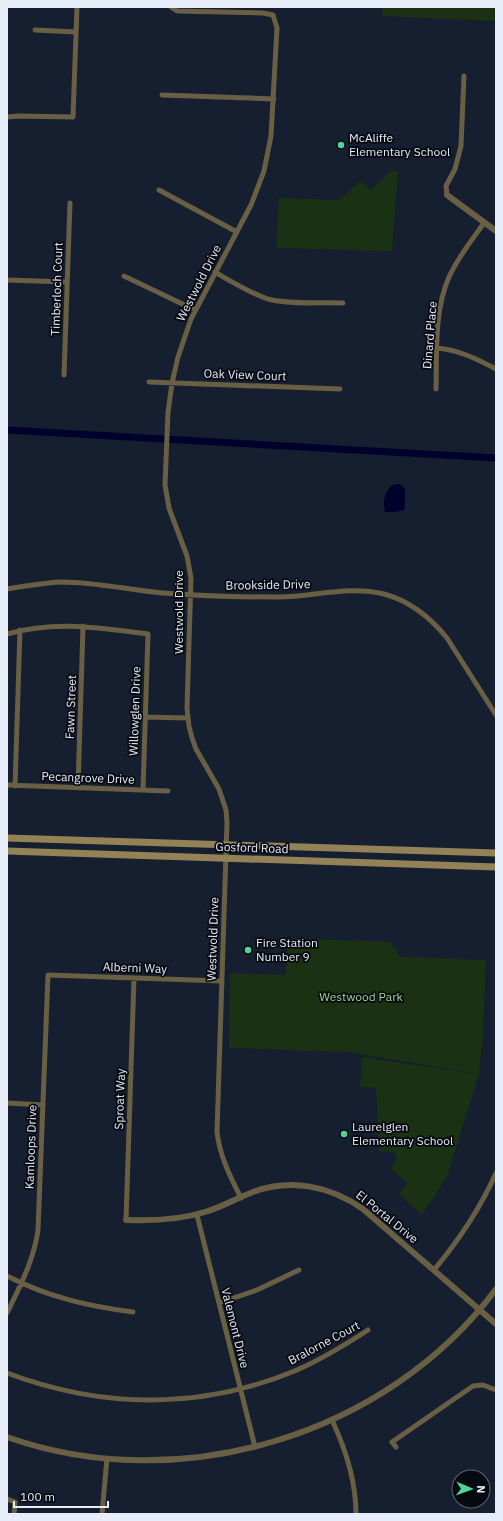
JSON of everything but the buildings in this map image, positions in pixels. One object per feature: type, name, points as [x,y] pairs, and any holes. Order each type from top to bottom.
[{"type":"main road","name":"Gosford Road","points":[[7,838],[496,853]]},
{"type":"main road","name":"Gosford Road","points":[[7,851],[496,867]]},
{"type":"street","points":[[7,117],[73,117],[77,7]]},
{"type":"street","name":"Westwold Drive","points":[[171,7],[177,11],[263,13],[273,15],[277,28],[271,136],[264,171],[251,205],[195,310],[184,338],[172,383],[168,412],[165,485],[167,498],[190,566],[191,594],[188,718],[196,749],[219,789],[223,799],[227,822],[217,1132],[226,1170],[241,1198]]},
{"type":"street","points":[[35,30],[76,32]]},
{"type":"street","points":[[464,76],[461,146],[455,169],[446,186],[446,195],[496,232]]},
{"type":"street","points":[[162,95],[274,99]]},
{"type":"street","points":[[159,190],[237,232]]},
{"type":"street","name":"Timberloch Court","points":[[64,375],[70,203]]},
{"type":"street","name":"Dinard Place","points":[[436,389],[440,307],[449,278],[463,252],[484,223]]},
{"type":"street","points":[[215,272],[254,293],[269,299],[281,301],[343,303]]},
{"type":"street","points":[[124,276],[195,310]]},
{"type":"street","points":[[7,280],[67,282]]},
{"type":"street","points":[[437,348],[454,350],[496,369]]},
{"type":"street","name":"Oak View Court","points":[[149,382],[340,389]]},
{"type":"street","name":"Brookside Drive","points":[[7,589],[26,585],[62,582],[191,594],[278,597],[357,590],[385,594],[398,599],[420,612],[440,629],[496,715]]},
{"type":"street","points":[[7,634],[20,630],[49,626],[83,626]]},
{"type":"street","name":"Willowglen Drive","points":[[83,626],[148,634],[142,790]]},
{"type":"street","name":"Fawn Street","points":[[78,788],[83,626]]},
{"type":"street","points":[[15,786],[20,630]]},
{"type":"street","points":[[145,717],[188,718]]},
{"type":"street","name":"Pecangrove Drive","points":[[7,785],[168,790]]},
{"type":"street","name":"Alberni Way","points":[[48,975],[222,980]]},
{"type":"street","name":"Kamloops Drive","points":[[7,1313],[34,1253],[38,1236],[48,975]]},
{"type":"street","name":"Sproat Way","points":[[126,1220],[134,978]]},
{"type":"street","points":[[7,1103],[43,1104]]},
{"type":"street","points":[[434,1270],[474,1216],[496,1173]]},
{"type":"street","name":"El Portal Drive","points":[[126,1220],[162,1220],[196,1215],[223,1206],[265,1188],[288,1185],[310,1186],[330,1191],[343,1196],[364,1209],[496,1324]]},
{"type":"street","name":"Valemont Drive","points":[[196,1215],[255,1447]]},
{"type":"street","points":[[219,1303],[258,1290],[299,1270]]},
{"type":"street","points":[[7,1276],[40,1291],[79,1304],[133,1312]]},
{"type":"street","points":[[7,1437],[59,1451],[130,1460],[177,1459],[222,1454],[255,1447],[302,1432],[332,1420],[378,1395],[416,1369],[451,1339],[479,1310],[496,1289]]},
{"type":"street","name":"Bralorne Court","points":[[7,1373],[58,1390],[117,1399],[170,1400],[196,1397],[240,1389],[303,1367],[338,1349],[368,1330]]},
{"type":"street","points":[[396,1447],[392,1442],[473,1386],[483,1385],[496,1390]]},
{"type":"street","points":[[332,1420],[346,1450],[352,1471],[355,1489],[356,1514]]},
{"type":"street","points":[[102,1514],[107,1458]]},
{"type":"street","points":[[7,1499],[15,1502],[14,1514]]},
{"type":"green space","points":[[383,7],[496,7],[496,21],[382,16]]},
{"type":"green space","points":[[391,171],[398,171],[392,251],[276,248],[279,198],[340,200],[360,181],[371,190]]},
{"type":"green space","name":"Westwood Park","points":[[288,938],[390,942],[401,957],[486,960],[483,1035],[479,1074],[348,1052],[229,1048],[230,973],[286,975]]},
{"type":"green space","points":[[362,1057],[479,1074],[447,1177],[422,1215],[399,1194],[407,1183],[391,1169],[397,1158],[394,1152],[379,1151],[376,1088],[360,1087]]},
{"type":"water","points":[[399,484],[405,488],[404,510],[384,512],[386,509],[384,507],[384,500],[387,491],[391,486]]},
{"type":"waterway","points":[[7,430],[496,458]]},
{"type":"place","name":"McAliffe Elementary School","points":[[341,145]]},
{"type":"place","name":"Fire Station Number 9","points":[[248,950]]},
{"type":"place","name":"Laurelglen Elementary School","points":[[344,1134]]}]
